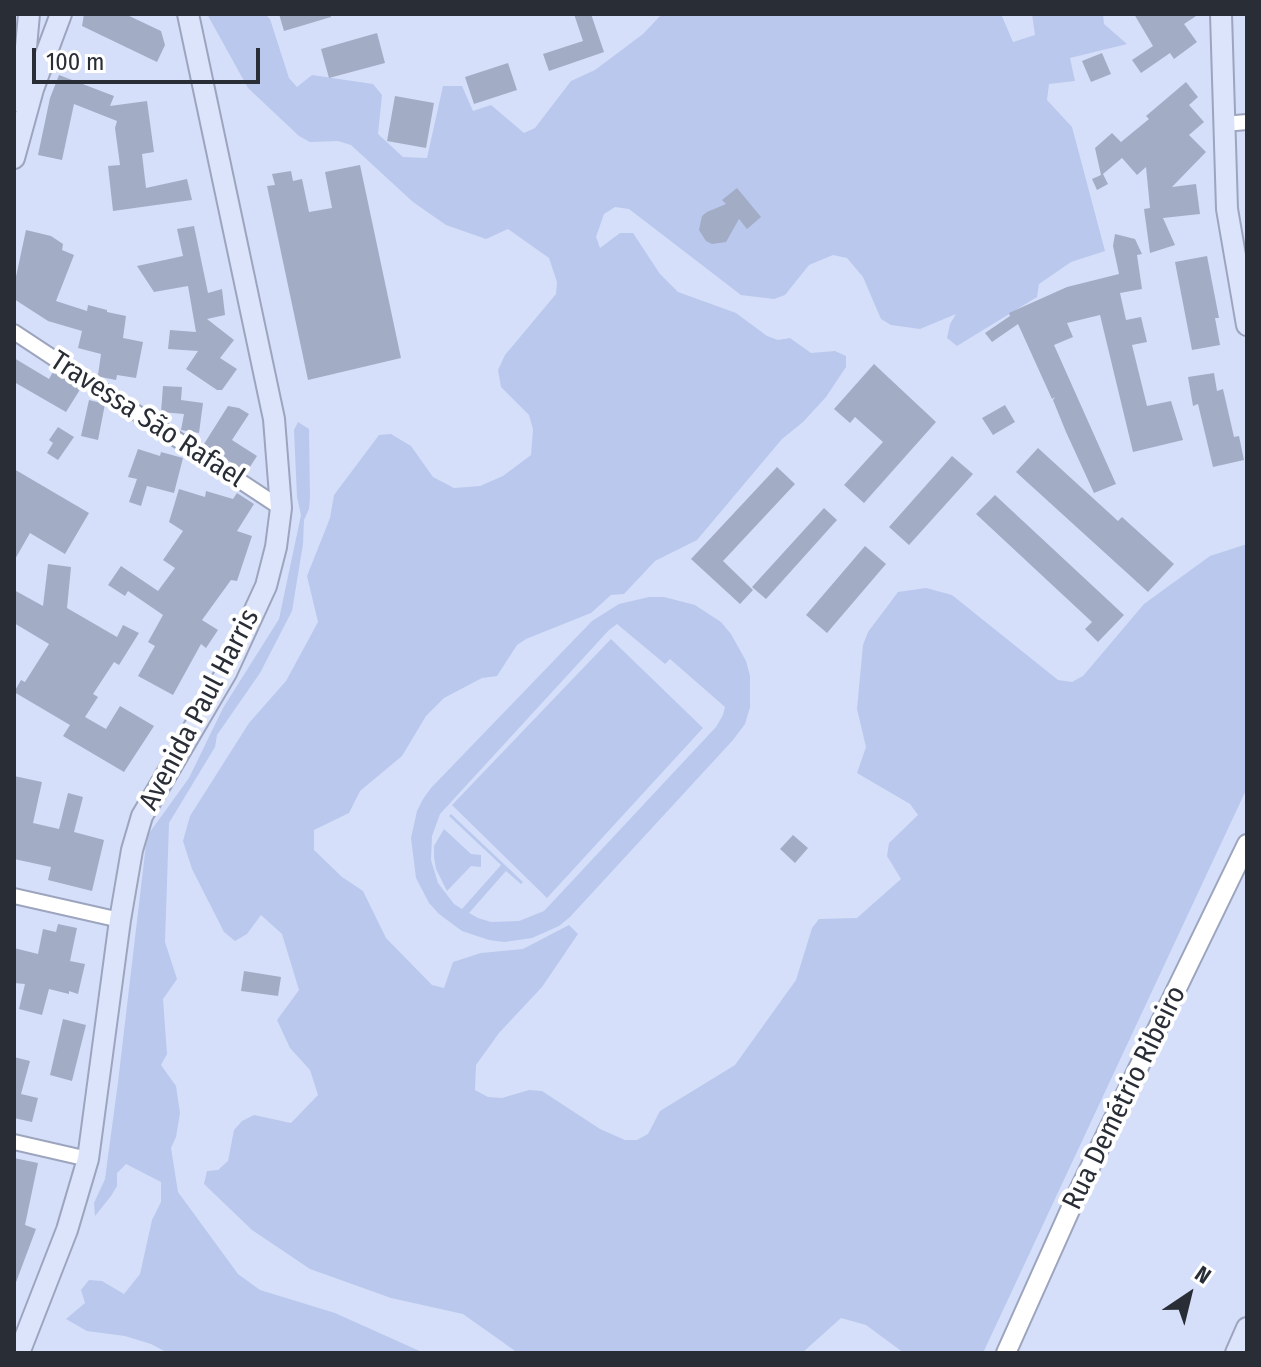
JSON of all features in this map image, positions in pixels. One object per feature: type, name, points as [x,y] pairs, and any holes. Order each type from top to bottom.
[{"type":"main road","points":[[16,148],[50,38],[61,14]]},
{"type":"main road","name":"Avenida Paul Harris","points":[[19,1353],[67,1230],[88,1159],[120,920],[132,850],[142,816],[226,673],[266,586],[276,547],[281,508],[274,419],[188,14]]},
{"type":"main road","points":[[1221,14],[1227,209],[1247,325]]},
{"type":"main road","points":[[16,148],[30,15]]},
{"type":"main road","points":[[14,51],[30,15]]},
{"type":"main road","points":[[1236,1353],[1247,1328]]},
{"type":"street","points":[[1224,124],[1247,122]]},
{"type":"street","name":"Travessa São Rafael","points":[[14,332],[281,508]]},
{"type":"street","name":"Rua Demétrio Ribeiro","points":[[1006,1353],[1079,1190],[1247,844]]},
{"type":"street","points":[[14,896],[120,920]]},
{"type":"street","points":[[14,1142],[88,1159]]},
{"type":"shaded area","points":[[207,14],[265,14],[270,19],[289,78],[297,87],[312,75],[373,84],[382,95],[378,134],[403,157],[427,158],[443,86],[462,86],[473,111],[491,105],[524,133],[535,128],[571,81],[595,70],[643,34],[662,14],[1001,14],[1013,42],[1035,35],[1032,14],[1103,14],[1104,24],[1127,44],[1070,58],[1075,81],[1049,84],[1047,100],[1072,127],[1105,251],[1071,262],[1039,284],[1037,297],[957,346],[947,338],[956,314],[920,329],[891,325],[881,319],[863,277],[847,258],[833,255],[809,265],[785,295],[774,299],[741,295],[629,209],[615,207],[604,214],[596,237],[600,248],[620,233],[633,233],[660,274],[678,292],[736,313],[767,336],[778,340],[790,338],[811,353],[835,351],[846,356],[846,367],[826,397],[782,439],[697,540],[655,561],[624,594],[611,595],[591,613],[517,645],[497,676],[482,678],[444,698],[426,716],[402,756],[360,791],[349,813],[314,830],[314,850],[342,877],[363,891],[386,938],[432,985],[444,988],[453,962],[481,953],[523,949],[569,925],[578,934],[542,987],[499,1033],[476,1065],[475,1090],[488,1097],[502,1098],[529,1090],[542,1091],[600,1129],[625,1140],[637,1140],[648,1134],[660,1111],[735,1065],[796,980],[812,928],[819,919],[857,918],[901,879],[887,856],[889,843],[918,815],[910,804],[857,773],[866,747],[857,709],[863,645],[868,632],[898,592],[926,588],[952,595],[1058,680],[1072,682],[1083,676],[1144,604],[1210,556],[1247,544],[1247,788],[983,1353],[904,1353],[866,1325],[841,1318],[802,1353],[518,1353],[463,1314],[391,1298],[310,1269],[252,1230],[204,1184],[207,1171],[218,1170],[228,1161],[234,1130],[242,1121],[254,1115],[291,1123],[318,1095],[310,1070],[290,1048],[277,1020],[299,990],[282,934],[261,915],[247,934],[235,941],[224,932],[192,869],[183,841],[190,816],[249,723],[286,681],[318,622],[307,576],[330,518],[334,495],[379,435],[391,434],[411,446],[433,477],[454,488],[480,486],[503,476],[531,455],[533,429],[529,415],[501,387],[498,370],[505,355],[556,294],[557,282],[549,258],[508,229],[486,239],[446,225],[413,202],[351,145],[338,141],[310,142],[299,136],[248,88]]},
{"type":"shaded area","points":[[298,422],[309,429],[310,497],[292,611],[260,673],[217,735],[215,747],[169,823],[165,942],[177,979],[163,999],[167,1054],[161,1065],[176,1086],[180,1113],[171,1148],[178,1192],[238,1274],[260,1290],[335,1313],[424,1353],[168,1353],[125,1336],[87,1331],[66,1319],[85,1303],[81,1290],[89,1280],[102,1281],[124,1294],[140,1274],[152,1220],[161,1202],[161,1182],[126,1164],[117,1173],[117,1186],[95,1216],[94,1203],[105,1179],[147,836],[189,778],[223,708],[279,619],[301,515],[297,497],[294,430]]},
{"type":"shaded area","points":[[664,597],[695,605],[721,622],[746,661],[750,676],[750,707],[745,724],[559,926],[532,938],[504,942],[462,931],[429,903],[416,878],[411,838],[417,811],[431,788],[592,621],[619,604]],"holes":[[[617,624],[665,664],[670,659],[725,707],[716,727],[544,911],[519,921],[491,922],[469,913],[506,871],[521,884],[523,882],[451,814],[449,816],[501,865],[462,909],[454,904],[438,883],[431,860],[432,836],[440,814]]]},
{"type":"shaded area","points":[[611,639],[703,728],[547,898],[452,805]]},
{"type":"shaded area","points":[[444,829],[471,854],[481,855],[481,867],[471,866],[447,891],[436,869],[434,857],[434,846]]},
{"type":"building","points":[[84,14],[125,14],[161,31],[165,45],[157,62],[82,26]]},
{"type":"building","points":[[279,14],[330,14],[331,17],[284,31]]},
{"type":"building","points":[[574,14],[591,14],[604,52],[549,71],[543,54],[583,41]]},
{"type":"building","points":[[1134,14],[1199,14],[1184,24],[1197,42],[1174,59],[1170,53],[1141,73],[1132,60],[1153,46]]},
{"type":"building","points":[[377,33],[385,63],[329,78],[321,49]]},
{"type":"building","points":[[1102,53],[1111,74],[1091,82],[1082,61]]},
{"type":"building","points":[[508,63],[517,90],[474,104],[465,77]]},
{"type":"building","points":[[59,75],[114,96],[110,106],[147,101],[154,152],[142,154],[146,188],[187,179],[192,200],[113,211],[108,166],[120,165],[115,128],[117,121],[74,104],[62,160],[38,155],[50,98]]},
{"type":"building","points":[[1186,82],[1198,97],[1189,105],[1204,122],[1189,135],[1206,152],[1172,187],[1196,184],[1200,214],[1163,218],[1175,245],[1150,253],[1144,209],[1150,208],[1146,167],[1137,175],[1122,158],[1103,174],[1108,184],[1097,190],[1092,179],[1101,175],[1095,148],[1112,133],[1121,142]]},
{"type":"building","points":[[395,96],[434,103],[426,148],[387,141]]},
{"type":"building","points":[[360,165],[401,358],[308,380],[267,186],[275,185],[272,174],[291,171],[293,181],[302,179],[309,212],[332,208],[325,172]]},
{"type":"building","points":[[737,188],[761,217],[747,229],[739,219],[726,242],[712,244],[706,241],[699,230],[702,216],[726,204],[722,200]]},
{"type":"building","points":[[194,226],[208,293],[222,289],[225,315],[207,319],[234,340],[220,358],[237,369],[222,390],[217,390],[186,369],[198,351],[168,349],[170,330],[196,332],[188,286],[154,292],[137,266],[183,256],[177,229]]},
{"type":"building","points":[[26,230],[51,236],[63,244],[62,250],[74,255],[56,301],[87,311],[88,305],[126,316],[123,338],[143,342],[136,378],[117,375],[116,380],[101,377],[98,375],[101,354],[78,348],[82,331],[48,321],[14,299]]},
{"type":"building","points":[[1115,234],[1135,239],[1142,254],[1137,255],[1142,289],[1120,293],[1126,320],[1141,317],[1147,342],[1132,345],[1147,406],[1171,401],[1183,440],[1133,452],[1100,315],[1067,323],[1073,337],[1054,345],[1116,484],[1094,493],[1053,400],[1055,397],[1052,399],[1018,324],[992,342],[985,333],[1010,316],[1009,313],[1067,287],[1119,274],[1113,246]]},
{"type":"building","points":[[1207,256],[1219,318],[1215,318],[1220,345],[1192,350],[1175,262]]},
{"type":"building","points":[[14,358],[49,379],[54,370],[81,388],[66,412],[14,382]]},
{"type":"building","points":[[874,364],[936,422],[864,503],[844,485],[883,442],[855,417],[850,423],[834,409]]},
{"type":"building","points":[[1214,373],[1217,391],[1223,389],[1234,437],[1239,436],[1244,460],[1213,467],[1198,404],[1193,406],[1188,377]]},
{"type":"building","points":[[163,386],[182,387],[181,400],[203,403],[199,433],[181,430],[184,414],[161,412]]},
{"type":"building","points":[[89,400],[105,404],[98,440],[81,436]]},
{"type":"building","points":[[1005,405],[1015,422],[993,435],[982,418]]},
{"type":"building","points":[[228,406],[249,414],[232,440],[257,456],[246,473],[204,444]]},
{"type":"building","points":[[58,427],[74,437],[58,460],[47,453],[53,443],[49,440]]},
{"type":"building","points":[[1038,448],[1118,521],[1122,517],[1174,564],[1148,592],[1016,472]]},
{"type":"building","points":[[138,449],[160,456],[161,452],[183,458],[174,493],[147,486],[141,506],[129,502],[137,479],[128,477]]},
{"type":"building","points":[[952,456],[973,474],[909,545],[889,527]]},
{"type":"building","points":[[777,467],[795,484],[723,561],[753,590],[740,604],[691,559]]},
{"type":"building","points":[[14,469],[89,513],[65,554],[30,533],[14,561]]},
{"type":"building","points":[[179,489],[205,497],[206,491],[233,499],[237,493],[254,504],[237,531],[252,536],[237,581],[231,580],[202,620],[218,630],[206,648],[201,644],[173,695],[138,676],[155,646],[148,642],[163,615],[128,591],[125,596],[108,585],[121,566],[158,591],[175,568],[163,560],[183,531],[169,522]]},
{"type":"building","points":[[995,495],[1124,615],[1098,642],[1085,629],[1092,622],[976,514]]},
{"type":"building","points":[[824,508],[837,520],[766,599],[752,587]]},
{"type":"building","points":[[865,546],[886,564],[827,633],[806,615]]},
{"type":"building","points":[[48,564],[71,567],[67,608],[117,637],[123,625],[139,633],[119,665],[114,662],[93,694],[98,697],[85,717],[106,729],[120,706],[154,726],[124,772],[63,736],[70,725],[14,692],[21,680],[25,682],[49,644],[14,623],[14,590],[43,606]]},
{"type":"building","points":[[14,776],[42,782],[33,823],[59,829],[68,793],[83,797],[74,832],[104,840],[92,891],[48,880],[51,867],[14,859]]},
{"type":"building","points":[[793,835],[808,848],[795,863],[780,849]]},
{"type":"building","points":[[58,924],[77,928],[70,961],[85,964],[78,994],[49,989],[42,1015],[19,1009],[25,984],[14,983],[14,948],[38,954],[43,929],[56,932]]},
{"type":"building","points":[[244,971],[281,977],[278,996],[241,991]]},
{"type":"building","points":[[63,1019],[86,1025],[72,1081],[50,1075]]},
{"type":"building","points":[[14,1057],[30,1061],[21,1094],[38,1098],[32,1122],[14,1118]]},
{"type":"building","points":[[14,1158],[38,1163],[25,1225],[36,1229],[15,1285]]}]
